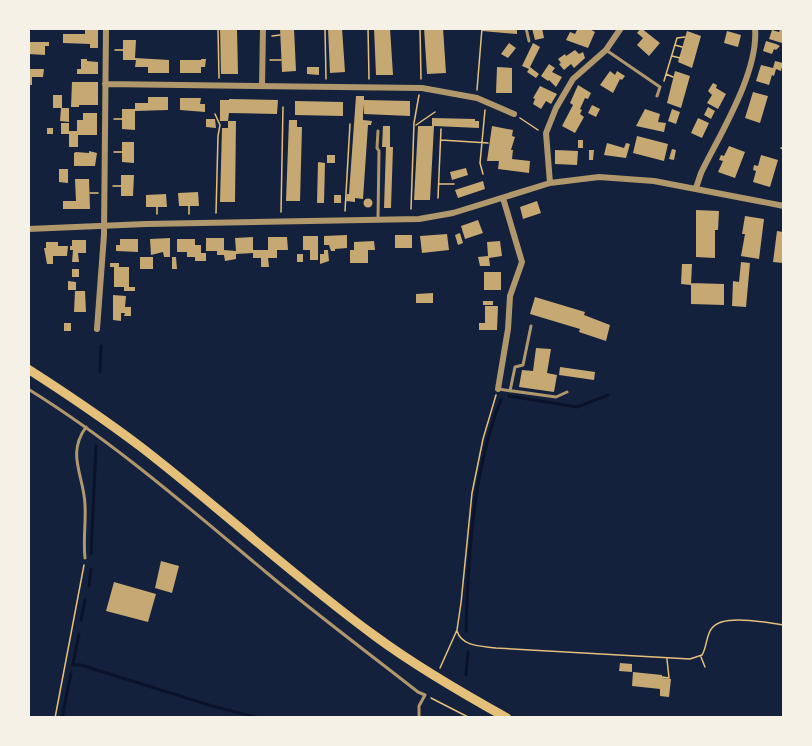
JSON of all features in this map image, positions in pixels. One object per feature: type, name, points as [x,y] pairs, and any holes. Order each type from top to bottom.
[{"type":"main road","points":[[28,369],[133,441],[377,638],[435,677],[507,717]]},
{"type":"street","points":[[97,329],[105,226],[106,28]]},
{"type":"street","points":[[262,86],[263,28]]},
{"type":"street","points":[[550,183],[546,133],[552,116],[566,88],[581,71],[606,50],[621,28]]},
{"type":"street","points":[[696,188],[746,80],[756,45],[755,28]]},
{"type":"street","points":[[105,84],[422,88],[477,98],[514,114]]},
{"type":"street","points":[[28,229],[419,219],[453,213],[550,183],[599,177],[651,180],[783,206]]},
{"type":"street","points":[[498,389],[508,329],[510,296],[522,262],[503,198]]},
{"type":"lane","points":[[526,28],[529,41]]},
{"type":"lane","points":[[606,50],[660,87],[657,96]]},
{"type":"lane","points":[[378,131],[378,219]]},
{"type":"lane","points":[[510,391],[515,367],[523,365],[531,326]]},
{"type":"lane","points":[[28,389],[86,427],[313,610],[418,692],[425,695],[420,706],[419,717]]},
{"type":"lane","points":[[498,389],[556,397],[567,392]]},
{"type":"lane","points":[[85,558],[83,538],[85,505],[76,455],[78,438],[86,427]]},
{"type":"path","points":[[218,28],[219,85]]},
{"type":"path","points":[[325,28],[326,87]]},
{"type":"path","points":[[368,28],[369,87]]},
{"type":"path","points":[[411,209],[414,126],[422,88],[420,28]]},
{"type":"path","points":[[477,98],[482,28]]},
{"type":"path","points":[[268,36],[280,35]]},
{"type":"path","points":[[660,87],[677,38],[685,37]]},
{"type":"path","points":[[675,45],[682,47]]},
{"type":"path","points":[[113,50],[123,50]]},
{"type":"path","points":[[671,56],[680,58]]},
{"type":"path","points":[[268,60],[281,60]]},
{"type":"path","points":[[666,74],[673,77]]},
{"type":"path","points":[[281,212],[283,107]]},
{"type":"path","points":[[483,174],[480,163],[485,107]]},
{"type":"path","points":[[414,126],[435,112]]},
{"type":"path","points":[[215,114],[220,124],[216,213]]},
{"type":"path","points":[[514,114],[546,133]]},
{"type":"path","points":[[113,119],[122,119]]},
{"type":"path","points":[[345,211],[350,124]]},
{"type":"path","points":[[438,198],[441,129]]},
{"type":"path","points":[[440,140],[488,143]]},
{"type":"path","points":[[112,152],[122,152]]},
{"type":"path","points":[[438,184],[454,184]]},
{"type":"path","points":[[112,186],[121,186]]},
{"type":"path","points":[[216,189],[221,189]]},
{"type":"path","points":[[90,193],[98,193]]},
{"type":"path","points":[[189,206],[189,213]]},
{"type":"path","points":[[157,207],[157,214]]},
{"type":"path","points":[[435,677],[457,630],[475,479],[483,439],[498,389]]},
{"type":"path","points":[[55,717],[85,558]]},
{"type":"path","points":[[457,630],[458,635],[466,643],[496,648],[690,659],[704,652],[712,627],[722,621],[738,620],[783,625]]},
{"type":"path","points":[[700,656],[705,667]]},
{"type":"path","points":[[662,677],[669,678],[667,658]]},
{"type":"path","points":[[425,695],[470,717]]},
{"type":"building","points":[[220,28],[237,28],[238,74],[221,74]]},
{"type":"building","points":[[280,28],[294,28],[296,71],[282,72]]},
{"type":"building","points":[[328,28],[342,28],[345,72],[330,73]]},
{"type":"building","points":[[374,28],[390,28],[393,75],[376,75]]},
{"type":"building","points":[[424,28],[443,28],[446,73],[427,74]]},
{"type":"building","points":[[482,28],[517,28],[517,34],[482,31]]},
{"type":"building","points":[[532,28],[542,28],[544,38],[535,40]]},
{"type":"building","points":[[578,28],[588,28],[595,32],[588,48],[566,40],[570,32],[575,34]]},
{"type":"building","points":[[641,28],[660,43],[649,56],[637,45],[643,38],[637,33]]},
{"type":"building","points":[[781,28],[783,29],[782,43],[769,39],[772,30],[779,32]]},
{"type":"building","points":[[85,29],[98,29],[98,48],[90,48],[90,44],[63,43],[63,34],[85,34]]},
{"type":"building","points":[[687,31],[701,36],[692,68],[678,62]]},
{"type":"building","points":[[727,31],[741,35],[738,47],[724,43]]},
{"type":"building","points":[[123,40],[136,40],[135,58],[169,60],[169,73],[148,73],[148,67],[135,67],[136,60],[123,60]]},
{"type":"building","points":[[766,41],[780,46],[774,49],[772,54],[763,51]]},
{"type":"building","points":[[29,42],[49,42],[49,46],[45,46],[45,55],[28,54]]},
{"type":"building","points":[[509,43],[516,48],[508,58],[501,54]]},
{"type":"building","points":[[533,43],[540,47],[530,67],[539,74],[536,78],[527,72],[529,69],[522,66]]},
{"type":"building","points":[[575,50],[579,54],[583,52],[585,58],[574,68],[571,64],[564,70],[558,59]]},
{"type":"building","points":[[81,59],[98,62],[98,74],[77,74],[77,69],[81,69]]},
{"type":"building","points":[[206,59],[205,67],[201,67],[201,73],[180,73],[180,60]]},
{"type":"building","points":[[775,61],[783,63],[781,71],[776,69],[774,76],[772,75],[769,85],[756,81],[761,65],[773,68]]},
{"type":"building","points":[[549,64],[555,68],[552,72],[562,77],[556,87],[541,76]]},
{"type":"building","points":[[307,67],[319,67],[319,75],[307,74]]},
{"type":"building","points":[[497,67],[512,68],[512,93],[496,93]]},
{"type":"building","points":[[28,69],[44,69],[43,77],[32,77],[32,85],[28,85]]},
{"type":"building","points":[[610,71],[615,75],[617,71],[625,76],[622,80],[620,79],[613,93],[600,85]]},
{"type":"building","points":[[675,71],[690,76],[681,108],[667,103]]},
{"type":"building","points":[[72,82],[98,82],[98,105],[71,107]]},
{"type":"building","points":[[713,83],[717,85],[716,88],[726,94],[718,109],[707,103],[712,95],[708,91]]},
{"type":"building","points":[[578,85],[591,93],[588,99],[585,98],[580,109],[582,110],[580,114],[584,117],[575,133],[562,126],[573,105],[570,103]]},
{"type":"building","points":[[540,86],[557,94],[551,104],[546,101],[541,109],[533,104],[535,99],[533,98]]},
{"type":"building","points":[[753,92],[768,96],[760,123],[745,118]]},
{"type":"building","points":[[53,95],[62,95],[62,108],[53,108]]},
{"type":"building","points":[[356,96],[364,96],[364,100],[410,101],[410,116],[364,114],[363,104],[363,120],[372,121],[371,125],[368,125],[363,199],[355,198],[355,202],[346,201],[347,194],[349,194]]},
{"type":"building","points":[[148,97],[168,97],[168,110],[135,111],[135,130],[122,129],[122,109],[135,109],[135,103],[148,103]]},
{"type":"building","points":[[180,98],[201,98],[200,104],[205,104],[205,112],[180,110]]},
{"type":"building","points":[[220,100],[278,100],[277,114],[229,113],[228,121],[220,121]]},
{"type":"building","points":[[295,101],[343,102],[343,116],[295,115]]},
{"type":"building","points":[[592,105],[600,109],[596,117],[588,113]]},
{"type":"building","points":[[708,107],[715,111],[711,119],[704,115]]},
{"type":"building","points":[[61,108],[69,108],[69,122],[60,121]]},
{"type":"building","points":[[645,109],[660,114],[658,122],[666,123],[664,132],[636,126]]},
{"type":"building","points":[[672,109],[680,112],[676,124],[668,121]]},
{"type":"building","points":[[83,113],[97,113],[97,135],[78,135],[78,147],[69,147],[69,134],[61,134],[61,123],[69,123],[69,131],[77,131],[77,120],[83,120]]},
{"type":"building","points":[[432,118],[475,119],[479,121],[479,128],[434,126],[430,200],[414,200],[418,126],[432,126]]},
{"type":"building","points":[[698,118],[709,123],[702,138],[691,133]]},
{"type":"building","points":[[206,119],[215,119],[216,128],[206,127]]},
{"type":"building","points":[[289,120],[297,120],[297,127],[302,127],[300,201],[286,201]]},
{"type":"building","points":[[228,121],[236,121],[235,202],[220,202],[222,128],[228,128]]},
{"type":"building","points":[[383,126],[390,126],[390,147],[393,147],[391,208],[384,208],[386,147],[382,147]]},
{"type":"building","points":[[492,126],[513,130],[512,136],[515,137],[511,150],[513,150],[512,159],[530,161],[529,173],[498,169],[499,161],[487,161]]},
{"type":"building","points":[[47,128],[53,128],[53,134],[47,134]]},
{"type":"building","points":[[637,136],[668,144],[664,161],[633,153]]},
{"type":"building","points":[[578,140],[583,140],[583,148],[578,148]]},
{"type":"building","points":[[122,142],[134,142],[134,163],[122,162]]},
{"type":"building","points":[[607,143],[624,148],[626,143],[630,144],[626,158],[604,155]]},
{"type":"building","points":[[729,146],[745,152],[735,178],[718,172],[723,161],[719,160],[721,155],[724,156]]},
{"type":"building","points":[[672,149],[676,150],[674,160],[669,159]]},
{"type":"building","points":[[555,150],[578,151],[577,165],[555,164]]},
{"type":"building","points":[[589,150],[594,150],[593,160],[589,160]]},
{"type":"building","points":[[89,151],[97,153],[95,166],[74,166],[74,153],[89,153]]},
{"type":"building","points":[[327,155],[335,155],[335,163],[327,163]]},
{"type":"building","points":[[761,155],[778,160],[770,187],[753,182],[756,171],[753,170],[754,165],[758,166]]},
{"type":"building","points":[[318,162],[325,163],[324,203],[317,203]]},
{"type":"building","points":[[466,168],[468,175],[452,180],[450,172]]},
{"type":"building","points":[[59,169],[68,169],[68,183],[59,182]]},
{"type":"building","points":[[121,175],[134,175],[133,196],[121,196]]},
{"type":"building","points":[[75,179],[89,179],[90,209],[63,209],[63,201],[76,201]]},
{"type":"building","points":[[483,181],[485,189],[458,198],[455,190]]},
{"type":"building","points":[[198,192],[199,206],[179,206],[178,193]]},
{"type":"building","points":[[166,194],[167,207],[146,207],[146,195]]},
{"type":"building","points":[[334,195],[341,195],[341,203],[334,203]]},
{"type":"building","points":[[368,199],[372,203],[368,207],[364,203]]},
{"type":"building","points":[[537,201],[541,213],[523,219],[520,207]]},
{"type":"building","points":[[696,210],[719,211],[718,230],[715,230],[715,258],[696,257]]},
{"type":"building","points":[[745,216],[764,219],[759,259],[741,256]]},
{"type":"building","points":[[478,220],[483,233],[465,239],[461,226]]},
{"type":"building","points":[[777,231],[783,232],[783,263],[773,262]]},
{"type":"building","points":[[460,233],[463,243],[458,245],[455,235]]},
{"type":"building","points":[[447,234],[449,250],[422,253],[420,236]]},
{"type":"building","points":[[347,235],[347,248],[331,251],[329,245],[324,245],[324,236]]},
{"type":"building","points":[[395,235],[412,235],[412,248],[395,248]]},
{"type":"building","points":[[303,236],[318,236],[318,260],[310,260],[310,250],[303,250]]},
{"type":"building","points":[[253,237],[253,250],[268,250],[268,237],[287,237],[288,250],[277,250],[277,258],[268,258],[269,267],[261,267],[261,258],[253,258],[253,253],[236,254],[236,259],[225,261],[224,255],[217,255],[217,251],[206,251],[206,238],[224,238],[224,250],[236,251],[235,238]]},
{"type":"building","points":[[170,238],[170,257],[164,257],[163,252],[151,255],[150,239]]},
{"type":"building","points":[[120,239],[138,239],[138,252],[116,251],[116,245],[120,245]]},
{"type":"building","points":[[177,239],[195,239],[195,245],[201,245],[201,253],[206,253],[206,261],[195,261],[195,257],[187,257],[187,252],[177,252]]},
{"type":"building","points":[[72,240],[86,240],[86,253],[78,253],[79,262],[72,262],[73,250],[70,250],[70,246],[72,246]]},
{"type":"building","points":[[374,241],[375,250],[368,250],[368,263],[350,263],[350,250],[354,250],[354,242]]},
{"type":"building","points":[[500,241],[502,256],[489,258],[490,266],[480,266],[478,257],[488,256],[487,242]]},
{"type":"building","points":[[46,242],[58,242],[58,246],[68,246],[67,256],[53,256],[53,264],[47,264],[44,248],[46,248]]},
{"type":"building","points":[[324,250],[328,250],[329,261],[320,264],[320,254],[324,254]]},
{"type":"building","points":[[297,254],[303,254],[303,262],[297,262]]},
{"type":"building","points":[[140,257],[153,257],[153,269],[140,269]]},
{"type":"building","points":[[172,257],[176,257],[177,269],[172,269]]},
{"type":"building","points":[[741,262],[750,263],[746,307],[732,306],[733,281],[739,282]]},
{"type":"building","points":[[110,263],[119,263],[119,267],[129,267],[129,287],[135,287],[135,291],[124,291],[124,287],[114,287],[114,267],[110,267]]},
{"type":"building","points":[[682,264],[692,264],[691,285],[681,284]]},
{"type":"building","points":[[72,269],[79,269],[79,277],[72,277]]},
{"type":"building","points":[[484,272],[501,272],[501,290],[484,290]]},
{"type":"building","points":[[68,281],[76,282],[76,290],[68,290]]},
{"type":"building","points":[[691,283],[724,284],[724,305],[691,304]]},
{"type":"building","points":[[75,291],[85,291],[86,312],[74,312]]},
{"type":"building","points":[[433,293],[433,303],[416,303],[416,294]]},
{"type":"building","points":[[113,295],[126,296],[125,307],[131,307],[131,316],[124,316],[125,313],[121,313],[121,321],[113,320]]},
{"type":"building","points":[[535,297],[585,312],[584,315],[610,325],[606,341],[579,332],[580,329],[530,314]]},
{"type":"building","points":[[483,301],[493,301],[493,305],[483,305]]},
{"type":"building","points":[[485,306],[498,306],[497,330],[479,330],[479,323],[485,323]]},
{"type":"building","points":[[64,323],[71,323],[71,331],[64,331]]},
{"type":"building","points":[[536,348],[551,349],[547,373],[557,375],[554,392],[519,387],[522,370],[533,371]]},
{"type":"building","points":[[560,367],[595,372],[594,380],[559,375]]},
{"type":"building","points":[[161,561],[179,566],[172,593],[155,588]]},
{"type":"building","points":[[114,582],[156,594],[148,622],[106,611]]},
{"type":"building","points":[[620,663],[632,664],[632,672],[619,671]]},
{"type":"building","points":[[633,672],[662,675],[662,678],[671,679],[669,697],[660,696],[660,689],[632,686]]},
{"type":"waterway","points":[[100,372],[101,346]]},
{"type":"waterway","points":[[509,396],[577,407],[608,395]]},
{"type":"waterway","points":[[466,631],[468,574],[478,484],[484,455],[501,400]]},
{"type":"waterway","points":[[91,554],[96,446]]},
{"type":"waterway","points":[[89,586],[91,569]]},
{"type":"waterway","points":[[81,620],[85,600]]},
{"type":"waterway","points":[[73,664],[79,634]]},
{"type":"waterway","points":[[466,675],[468,652]]},
{"type":"waterway","points":[[72,665],[81,665],[209,705],[259,718]]},
{"type":"waterway","points":[[62,718],[71,673]]}]
